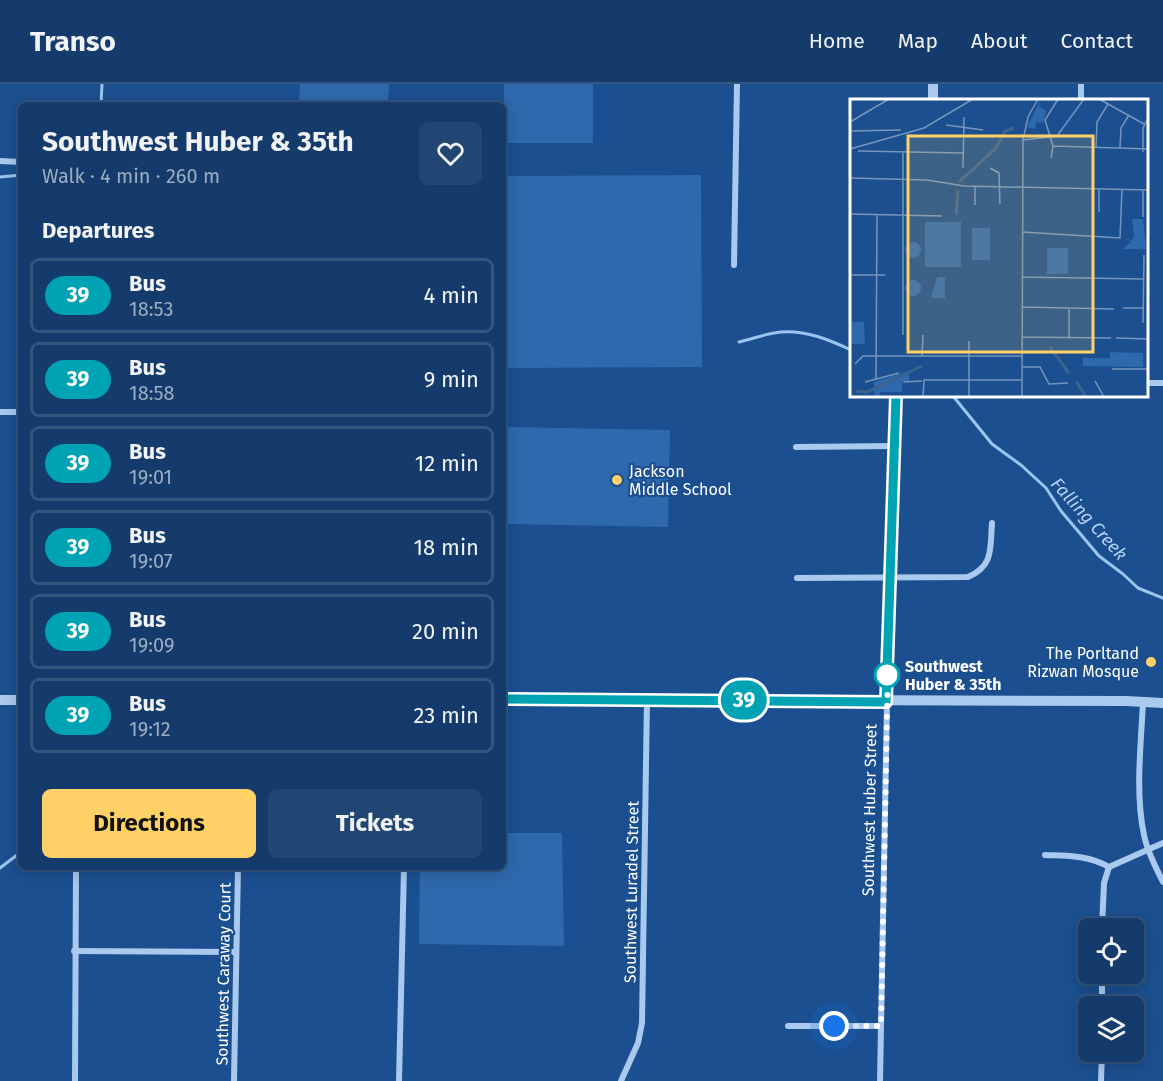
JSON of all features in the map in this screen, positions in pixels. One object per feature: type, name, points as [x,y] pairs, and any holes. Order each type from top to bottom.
[{"type":"street","points":[[734,265],[737,84]]},
{"type":"street","points":[[0,161],[18,162]]},
{"type":"street","name":"Southwest Huber Street","points":[[880,1081],[886,702],[896,398]]},
{"type":"street","points":[[0,412],[18,412]]},
{"type":"street","points":[[796,447],[895,446]]},
{"type":"street","points":[[797,578],[968,576],[980,572],[988,562],[992,523]]},
{"type":"street","points":[[506,699],[1163,703]]},
{"type":"street","name":"Southwest Luradel Street","points":[[621,1081],[638,1043],[642,1023],[647,699]]},
{"type":"street","points":[[0,700],[18,700]]},
{"type":"street","points":[[1143,702],[1140,786],[1142,821],[1144,837],[1163,882]]},
{"type":"street","points":[[1102,918],[1103,890],[1109,867],[1163,843]]},
{"type":"street","points":[[1045,855],[1081,856],[1096,859],[1109,867]]},
{"type":"street","points":[[75,1081],[76,870]]},
{"type":"street","name":"Southwest Caraway Court","points":[[234,1081],[238,870]]},
{"type":"street","points":[[399,1081],[404,870]]},
{"type":"street","points":[[74,951],[236,952]]},
{"type":"street","points":[[788,1026],[881,1026]]},
{"type":"street","points":[[1101,1081],[1102,1062]]},
{"type":"shaded area","points":[[300,84],[389,84],[388,102],[299,102]]},
{"type":"shaded area","points":[[504,84],[593,84],[593,143],[506,143],[506,102],[504,102]]},
{"type":"shaded area","points":[[701,175],[702,367],[506,368],[506,176]]},
{"type":"shaded area","points":[[506,427],[670,430],[668,527],[506,524]]},
{"type":"shaded area","points":[[506,833],[562,833],[564,946],[419,944],[420,870],[506,870]]},
{"type":"waterway","points":[[101,102],[102,84]]},
{"type":"waterway","name":"Falling Creek","points":[[0,177],[18,175]]},
{"type":"waterway","name":"Falling Creek","points":[[739,342],[770,334],[790,332],[818,336],[850,350]]},
{"type":"waterway","name":"Falling Creek","points":[[955,398],[992,444],[1021,465],[1046,488],[1061,511],[1099,556],[1138,588],[1163,598]]},
{"type":"waterway","points":[[0,868],[18,854]]},
{"type":"bus line","name":"39","points":[[506,699],[886,702],[896,398]]},
{"type":"place","name":"Jackson Middle School","points":[[617,480]]},
{"type":"place","name":"The Porltand Rizwan Mosque","points":[[1151,662]]},
{"type":"place","name":"Southwest Huber & 35th","points":[[887,675]]},
{"type":"route","points":[[834,1026],[881,1026],[888,665],[887,675]]}]
